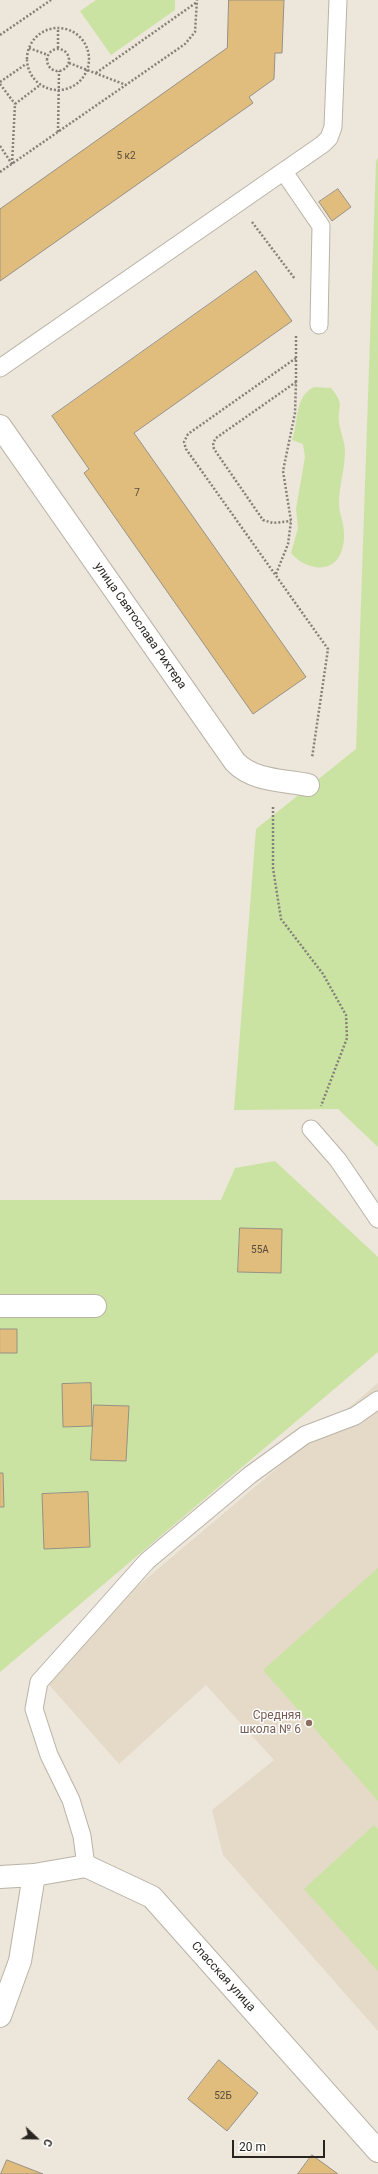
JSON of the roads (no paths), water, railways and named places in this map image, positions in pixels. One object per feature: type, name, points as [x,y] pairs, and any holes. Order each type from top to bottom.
[{"type":"street","name":"улица Святослава Рихтера","points":[[0,426],[235,762],[243,771],[254,776],[308,785]]},
{"type":"street","points":[[0,1306],[95,1306]]},
{"type":"street","points":[[0,1877],[34,1875],[86,1866]]},
{"type":"street","name":"Спасская улица","points":[[86,1866],[152,1897],[378,2151]]},
{"type":"street","points":[[0,2016],[20,1961],[34,1875]]},
{"type":"lane","points":[[0,368],[284,172],[329,138],[333,127],[338,0]]},
{"type":"lane","points":[[284,172],[320,226],[318,325]]},
{"type":"lane","points":[[311,1129],[338,1160],[378,1219]]},
{"type":"lane","points":[[86,1866],[82,1836],[72,1800],[49,1755],[34,1709],[39,1682],[147,1561],[250,1475],[305,1435],[355,1416],[378,1400]]},
{"type":"place","name":"Средняя школа № 6","points":[[309,1723]]}]
